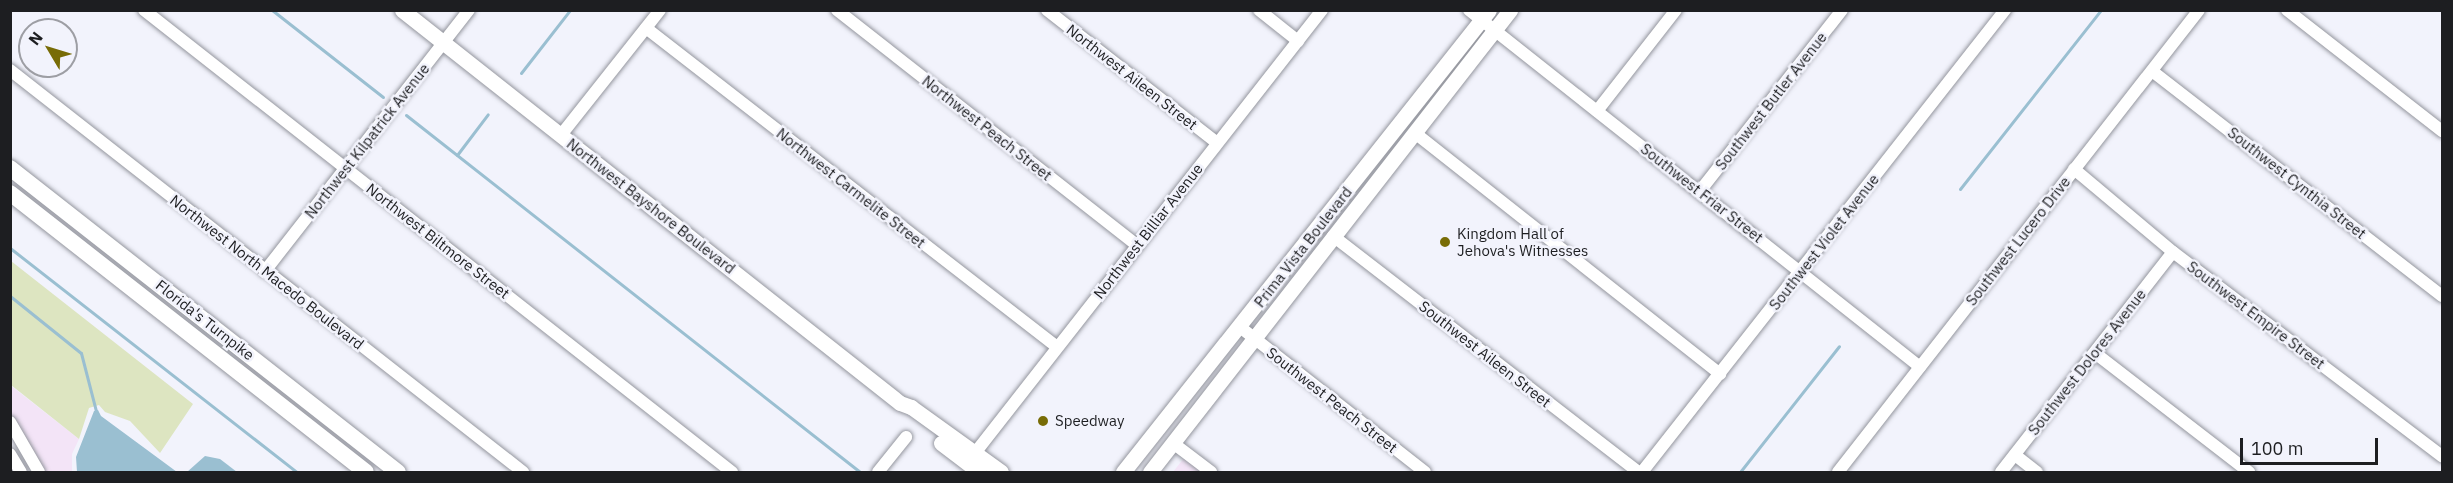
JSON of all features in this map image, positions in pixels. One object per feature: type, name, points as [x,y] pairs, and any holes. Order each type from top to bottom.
[{"type":"highway","name":"Florida's Turnpike","points":[[10,168],[398,472]]},
{"type":"highway","name":"Florida's Turnpike","points":[[10,193],[366,472]]},
{"type":"main road","name":"Northwest Bayshore Boulevard","points":[[402,10],[900,403],[911,407],[1001,472]]},
{"type":"main road","name":"Prima Vista Boulevard","points":[[1149,472],[1510,10]]},
{"type":"main road","name":"Prima Vista Boulevard","points":[[1123,472],[1486,15]]},
{"type":"main road","name":"Northwest Bayshore Boulevard","points":[[900,403],[904,414],[979,472]]},
{"type":"street","name":"Northwest Biltmore Street","points":[[144,10],[732,472]]},
{"type":"street","name":"Northwest Kilpatrick Avenue","points":[[265,271],[469,10]]},
{"type":"street","points":[[561,135],[660,10]]},
{"type":"street","name":"Northwest Peach Street","points":[[837,10],[1138,246]]},
{"type":"street","name":"Northwest Aileen Street","points":[[1047,10],[1217,143]]},
{"type":"street","points":[[1259,10],[1298,41]]},
{"type":"street","name":"Northwest Billiar Avenue","points":[[975,453],[1322,10]]},
{"type":"street","name":"Southwest Friar Street","points":[[1469,10],[1486,15],[1495,30],[1802,271],[1920,367]]},
{"type":"street","points":[[1598,111],[1676,10]]},
{"type":"street","name":"Southwest Butler Avenue","points":[[1700,191],[1842,10]]},
{"type":"street","name":"Southwest Violet Avenue","points":[[1642,472],[2005,10]]},
{"type":"street","name":"Southwest Lucero Drive","points":[[1838,472],[2199,10]]},
{"type":"street","points":[[2287,10],[2442,131]]},
{"type":"street","name":"Northwest Carmelite Street","points":[[646,28],[1057,347]]},
{"type":"street","name":"Northwest North Macedo Boulevard","points":[[10,70],[523,472]]},
{"type":"street","name":"Southwest Cynthia Street","points":[[2152,71],[2442,296]]},
{"type":"street","points":[[1415,133],[1720,374]]},
{"type":"street","name":"Southwest Empire Street","points":[[2074,169],[2173,252],[2442,456]]},
{"type":"street","name":"Southwest Aileen Street","points":[[1333,236],[1638,472]]},
{"type":"street","name":"Southwest Dolores Avenue","points":[[2001,472],[2173,252]]},
{"type":"street","name":"Southwest Peach Street","points":[[1240,327],[1425,472]]},
{"type":"street","points":[[2095,354],[2250,472]]},
{"type":"street","points":[[10,422],[39,472]]},
{"type":"street","points":[[878,472],[906,437]]},
{"type":"street","points":[[1173,443],[1211,472]]},
{"type":"street","points":[[10,453],[21,472]]},
{"type":"street","points":[[2015,455],[2037,472]]},
{"type":"shaded area","points":[[10,385],[79,439],[72,454],[72,472],[44,472],[11,414]]},
{"type":"shaded area","points":[[1184,458],[1203,472],[1173,472]]},
{"type":"green space","points":[[11,261],[193,404],[160,453],[130,421],[105,412],[99,405],[89,408],[79,439],[11,385]]},
{"type":"water","points":[[98,410],[101,416],[177,472],[77,472],[76,457],[94,411]]},
{"type":"water","points":[[205,456],[220,459],[237,472],[187,472]]},
{"type":"waterway","points":[[272,10],[383,97]]},
{"type":"waterway","points":[[521,73],[570,10]]},
{"type":"waterway","points":[[1960,189],[2101,10]]},
{"type":"waterway","points":[[457,155],[488,114]]},
{"type":"waterway","points":[[406,115],[860,472]]},
{"type":"waterway","points":[[10,248],[297,472]]},
{"type":"waterway","points":[[10,296],[81,353],[96,411]]},
{"type":"waterway","points":[[1740,472],[1839,346]]},
{"type":"place","name":"Kingdom Hall of Jehova's Witnesses","points":[[1445,242]]},
{"type":"place","name":"Speedway","points":[[1043,421]]}]
